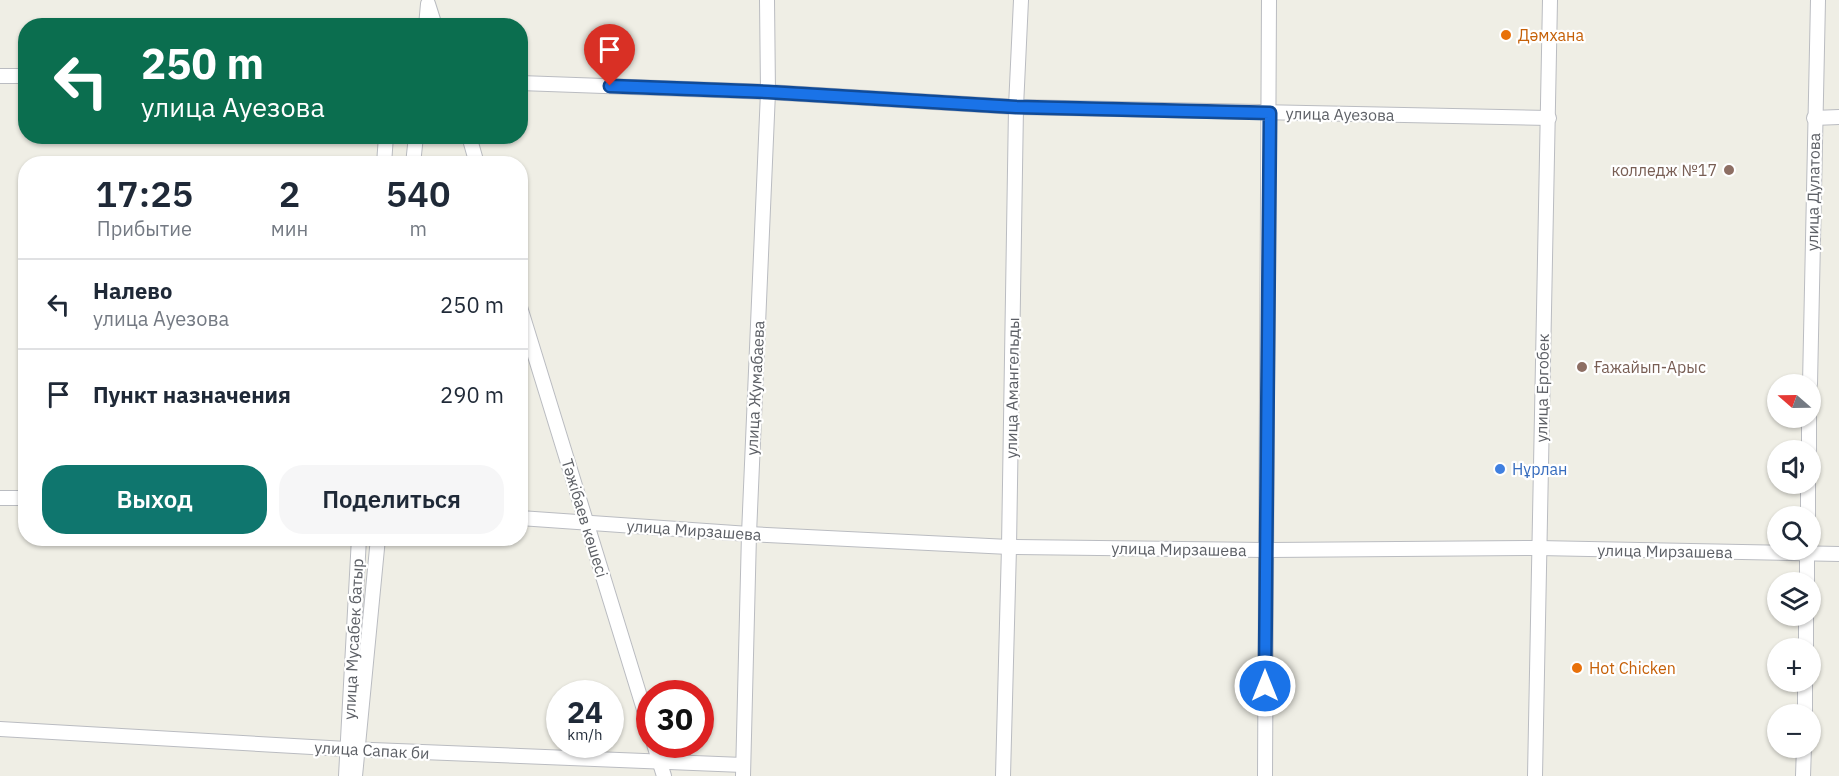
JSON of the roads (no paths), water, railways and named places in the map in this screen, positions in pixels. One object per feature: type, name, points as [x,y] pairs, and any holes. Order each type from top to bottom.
[{"type":"street","name":"улица Жумабаева","points":[[743,771],[749,534],[768,92],[767,0]]},
{"type":"street","name":"улица Амангельды","points":[[1003,776],[1010,548],[1016,107],[1021,0]]},
{"type":"street","points":[[1264,776],[1269,0]]},
{"type":"street","name":"улица Ергобек","points":[[1535,776],[1550,0]]},
{"type":"street","name":"улица Дулатова","points":[[1810,374],[1818,0]]},
{"type":"street","points":[[427,18],[428,4],[432,18]]},
{"type":"street","points":[[0,76],[18,76]]},
{"type":"street","name":"улица Ауезова","points":[[528,83],[768,92],[1016,107],[1549,118]]},
{"type":"street","points":[[1814,118],[1839,117]]},
{"type":"street","name":"Тәжібаев көшесі","points":[[528,333],[636,684]]},
{"type":"street","points":[[0,498],[18,498]]},
{"type":"street","name":"улица Мирзашева","points":[[528,519],[749,534],[1010,548],[1265,550],[1538,548],[1767,551]]},
{"type":"street","name":"улица Мусабек батыр","points":[[346,776],[359,546]]},
{"type":"street","points":[[355,776],[377,546]]},
{"type":"street","name":"улица Мирзашева","points":[[1821,553],[1839,554]]},
{"type":"street","name":"улица Сапак би","points":[[0,729],[743,771]]},
{"type":"street","points":[[658,758],[664,776]]},
{"type":"street","points":[[1803,776],[1804,758]]},
{"type":"place","name":"Дәмхана","points":[[1506,35]]},
{"type":"place","name":"колледж №17","points":[[1729,170]]},
{"type":"place","name":"Ғажайып-Арыс","points":[[1582,367]]},
{"type":"place","name":"Нұрлан","points":[[1500,469]]},
{"type":"place","name":"Hot Chicken","points":[[1577,668]]}]
